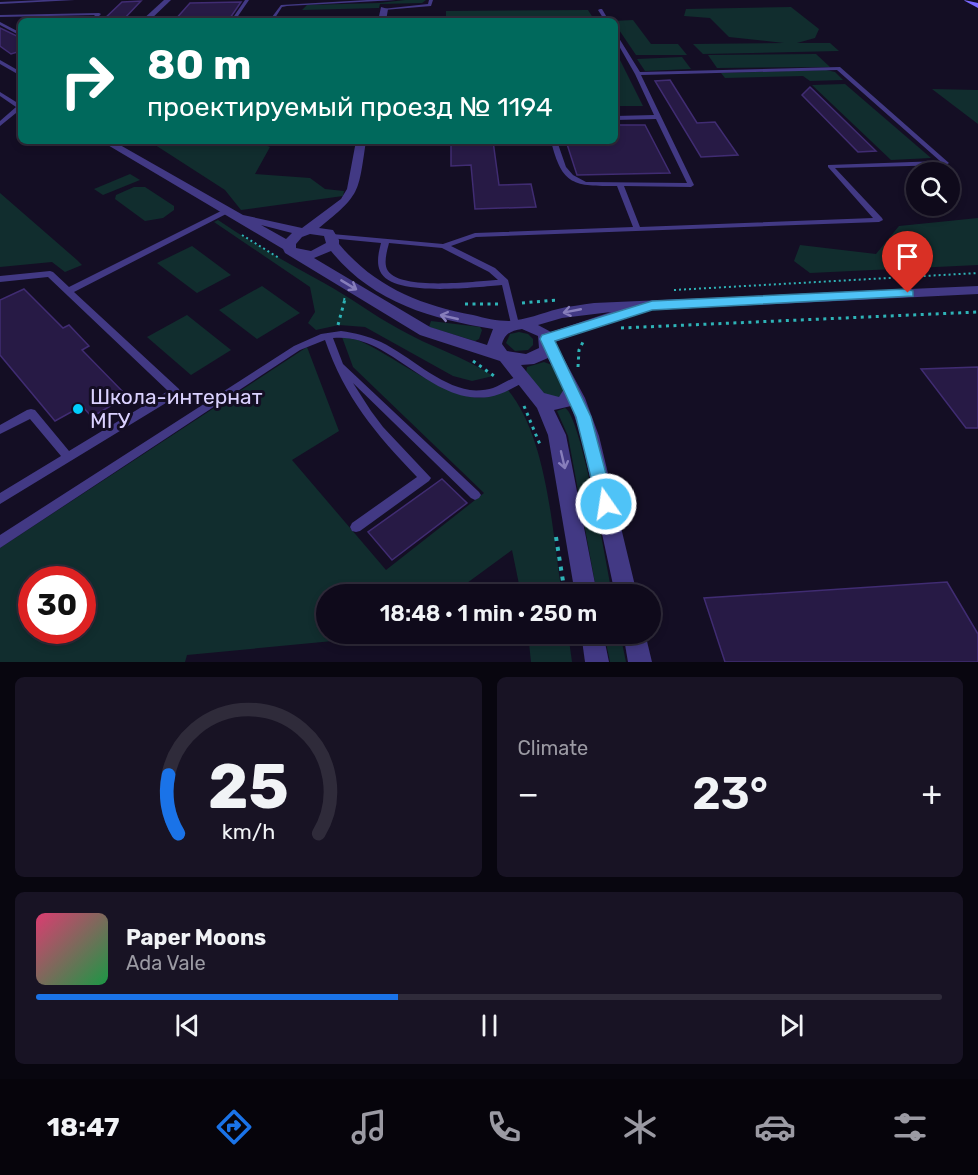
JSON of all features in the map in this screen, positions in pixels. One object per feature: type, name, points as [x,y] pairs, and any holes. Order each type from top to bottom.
[{"type":"street","points":[[148,18],[168,0]]},
{"type":"street","points":[[967,0],[978,6]]},
{"type":"street","points":[[382,18],[384,9]]},
{"type":"street","points":[[111,144],[293,250],[425,331],[503,356],[524,362],[533,360],[540,356],[547,342],[652,305]]},
{"type":"street","points":[[293,250],[293,236],[306,231],[345,201],[353,189],[360,144]]},
{"type":"street","points":[[226,212],[306,231],[323,231],[332,240],[346,266],[387,293],[411,305],[470,321],[538,329],[576,381],[624,584]]},
{"type":"street","points":[[293,250],[314,255],[332,240]]},
{"type":"street","points":[[584,584],[564,462],[557,435],[539,398],[524,378],[496,350],[494,339],[515,325],[581,309],[978,290]]},
{"type":"street","points":[[539,398],[557,404],[565,402],[576,381]]},
{"type":"street","points":[[594,644],[597,662]]},
{"type":"street","points":[[636,644],[640,662]]},
{"type":"lane","points":[[0,3],[73,0]]},
{"type":"lane","points":[[205,0],[213,0]]},
{"type":"lane","points":[[235,18],[247,0]]},
{"type":"lane","points":[[273,18],[281,6],[288,2],[394,0]]},
{"type":"lane","points":[[384,9],[430,5],[431,0]]},
{"type":"lane","points":[[600,10],[605,18]]},
{"type":"lane","points":[[0,16],[99,14],[94,18]]},
{"type":"lane","points":[[0,23],[18,33]]},
{"type":"lane","points":[[555,144],[561,167],[570,178],[585,184],[691,185],[638,74],[618,40]]},
{"type":"lane","points":[[0,62],[18,72]]},
{"type":"lane","points":[[444,246],[475,235],[879,220],[830,166],[946,163],[838,68],[638,74]]},
{"type":"lane","points":[[0,94],[18,106]]},
{"type":"lane","points":[[0,124],[18,109]]},
{"type":"lane","points":[[618,118],[658,117]]},
{"type":"lane","points":[[620,186],[637,228]]},
{"type":"lane","points":[[68,291],[226,212]]},
{"type":"lane","points":[[332,240],[385,241],[444,246],[492,270],[505,282],[515,325]]},
{"type":"lane","points":[[385,241],[382,266],[386,274],[399,282],[420,286],[505,282]]},
{"type":"lane","points":[[0,279],[50,274],[175,392],[0,499]]},
{"type":"lane","points":[[328,336],[336,361],[365,414],[425,478],[356,527]]},
{"type":"lane","points":[[0,542],[297,348],[328,336],[359,336],[447,385],[472,393],[490,393],[524,378]]},
{"type":"lane","points":[[336,361],[475,495]]},
{"type":"lane","points":[[0,430],[32,413],[69,458]]},
{"type":"path","points":[[670,291],[978,273]]},
{"type":"path","points":[[337,327],[346,294],[353,299]]},
{"type":"path","points":[[618,328],[978,312]]},
{"type":"path","points":[[576,381],[579,350],[587,337]]},
{"type":"path","points":[[466,358],[506,386],[524,406],[542,455]]},
{"type":"green space","points":[[426,0],[422,3],[380,4],[379,8],[302,10],[307,5]]},
{"type":"green space","points":[[791,7],[819,29],[815,38],[797,43],[830,43],[839,51],[703,54],[693,44],[784,43],[729,37],[710,18],[684,16],[686,9]]},
{"type":"green space","points":[[588,10],[593,18],[456,18],[446,16],[446,11]]},
{"type":"green space","points":[[633,20],[651,44],[678,44],[687,55],[636,55],[618,28],[618,21]]},
{"type":"green space","points":[[816,54],[830,67],[717,68],[708,55]]},
{"type":"green space","points":[[618,56],[643,106],[618,106]]},
{"type":"green space","points":[[682,57],[691,69],[645,71],[637,59]]},
{"type":"green space","points":[[826,70],[835,72],[843,80],[810,81],[803,76],[725,78],[721,73]]},
{"type":"green space","points":[[845,84],[931,158],[891,160],[812,85]]},
{"type":"green space","points":[[932,89],[978,90],[978,124]]},
{"type":"green space","points":[[154,144],[262,144],[270,147],[255,174],[310,178],[325,189],[344,191],[343,196],[241,210],[225,190]]},
{"type":"green space","points":[[130,174],[140,180],[103,195],[94,189]]},
{"type":"green space","points":[[134,187],[145,187],[174,206],[174,210],[163,218],[145,221],[115,199],[116,195]]},
{"type":"green space","points":[[0,193],[82,265],[65,272],[52,262],[0,267]]},
{"type":"green space","points":[[978,218],[978,265],[810,273],[794,261],[800,245],[876,254],[899,226]]},
{"type":"green space","points":[[218,220],[270,253],[334,288],[389,324],[493,376],[472,381],[453,376],[365,327],[339,325],[316,330],[308,323],[315,312],[310,287],[214,222]]},
{"type":"green space","points":[[192,246],[231,275],[197,293],[157,263]]},
{"type":"green space","points":[[262,286],[300,313],[257,339],[219,310]]},
{"type":"green space","points":[[187,315],[231,350],[191,375],[147,337]]},
{"type":"green space","points":[[431,321],[480,327],[482,330],[479,339],[475,341],[429,327]]},
{"type":"green space","points":[[519,332],[528,334],[533,339],[533,345],[528,350],[515,351],[506,343],[510,334]]},
{"type":"green space","points":[[342,337],[358,340],[371,346],[430,381],[459,394],[481,397],[508,390],[521,410],[532,434],[540,460],[551,515],[561,584],[519,584],[512,550],[466,584],[316,584],[316,643],[187,655],[185,662],[0,662],[0,548],[307,347],[339,431],[292,460],[386,570],[484,493],[353,367]]},
{"type":"green space","points":[[544,362],[552,365],[566,390],[563,396],[553,399],[543,393],[526,373],[527,367]]},
{"type":"green space","points":[[565,408],[578,436],[586,463],[610,584],[595,584],[568,436],[557,411]]},
{"type":"green space","points":[[529,644],[570,644],[572,662],[531,662]]},
{"type":"green space","points":[[606,644],[622,644],[626,662],[610,662]]},
{"type":"building","points":[[141,1],[125,18],[105,18],[122,2]]},
{"type":"building","points":[[241,2],[230,18],[177,18],[190,3]]},
{"type":"building","points":[[0,28],[18,37],[18,52],[11,54],[0,46]]},
{"type":"building","points":[[670,80],[697,123],[715,122],[738,155],[701,157],[655,81]]},
{"type":"building","points":[[810,87],[876,151],[858,152],[802,95]]},
{"type":"building","points":[[618,125],[645,125],[670,173],[577,175],[567,144],[618,144]]},
{"type":"building","points":[[451,144],[493,144],[499,185],[531,184],[536,207],[475,209],[471,165],[451,166]]},
{"type":"building","points":[[24,289],[63,328],[69,325],[89,346],[82,350],[127,396],[92,417],[82,406],[55,421],[0,355],[0,300]]},
{"type":"building","points":[[978,367],[978,428],[966,428],[921,369]]},
{"type":"building","points":[[442,479],[467,503],[392,560],[368,532]]},
{"type":"building","points":[[947,582],[978,634],[978,662],[725,662],[704,598]]},
{"type":"place","name":"Школа-интернат МГУ","points":[[78,409]]},
{"type":"route","points":[[606,504],[590,436],[576,398],[547,339],[609,317],[652,305],[908,293]]}]
